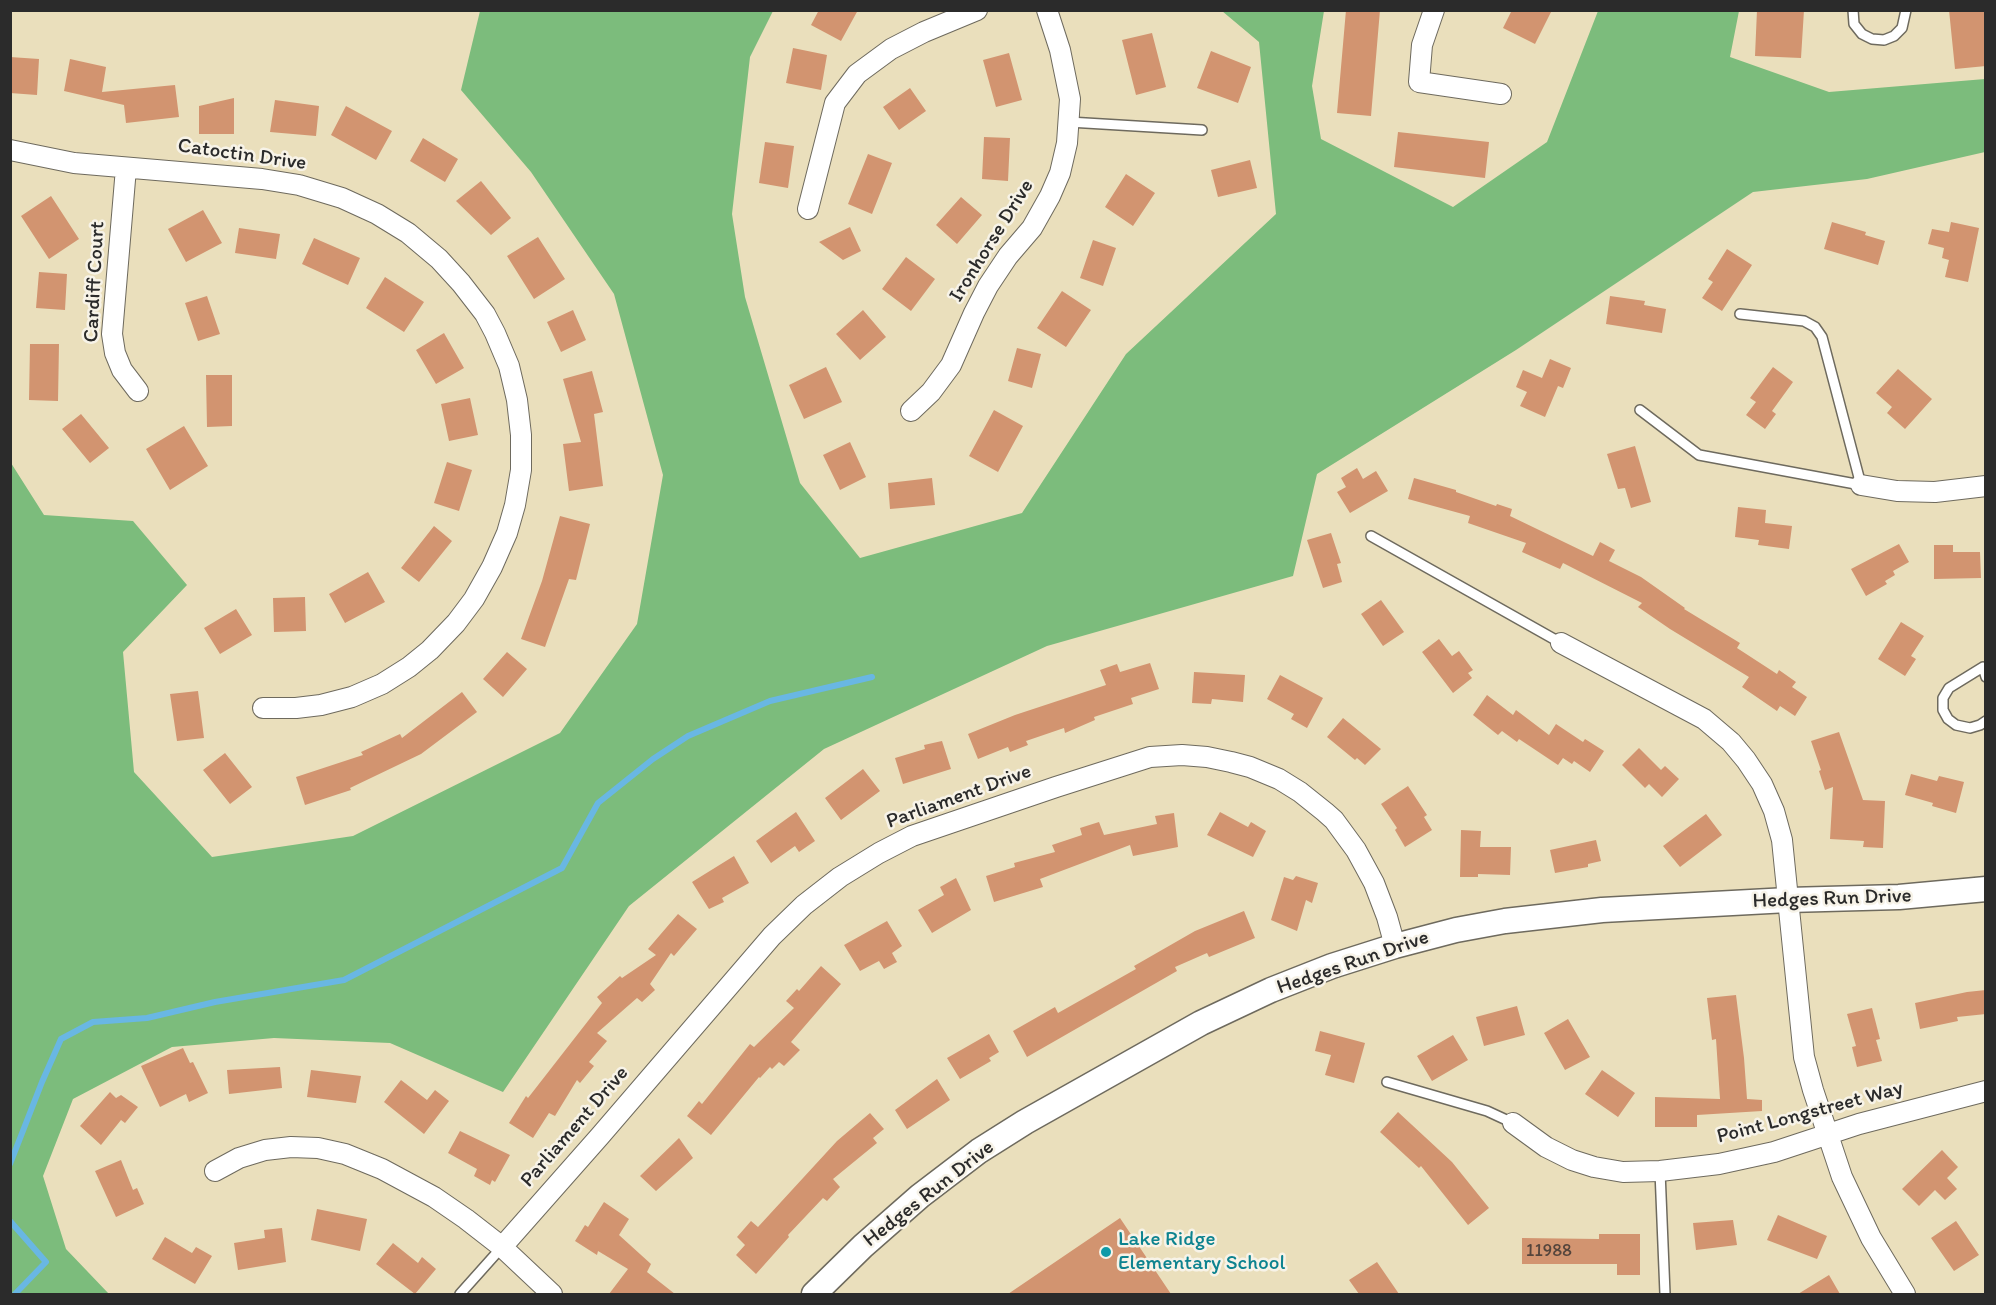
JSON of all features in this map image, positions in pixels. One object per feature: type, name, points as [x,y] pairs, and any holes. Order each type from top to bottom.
[{"type":"street","points":[[808,209],[835,103],[856,74],[891,49],[976,10]]},
{"type":"street","name":"Ironhorse Drive","points":[[911,411],[931,392],[951,365],[987,286],[1032,228],[1060,173],[1070,122],[1070,99],[1060,50],[1047,10]]},
{"type":"street","points":[[1434,10],[1422,45],[1419,82],[1501,94]]},
{"type":"street","name":"Catoctin Drive","points":[[10,150],[74,163],[251,177],[299,185],[342,198],[377,214],[408,233],[439,259],[485,314],[509,366],[522,435],[521,470],[507,533],[474,599],[456,623],[430,650],[382,684],[352,697],[321,705],[263,708]]},
{"type":"street","name":"Cardiff Court","points":[[126,168],[112,334],[115,353],[122,370],[138,391]]},
{"type":"street","points":[[1861,485],[1935,492],[1986,486]]},
{"type":"street","points":[[1562,643],[1704,719],[1731,742],[1762,784],[1774,812],[1782,840],[1804,1057],[1827,1136],[1842,1176],[1871,1238],[1905,1294]]},
{"type":"street","name":"Parliament Drive","points":[[502,1247],[772,936],[804,904],[840,877],[912,836],[1056,787],[1150,757],[1182,755],[1232,762],[1279,780],[1300,792],[1334,820],[1356,850],[1374,883],[1388,917],[1395,946]]},
{"type":"street","name":"Hedges Run Drive","points":[[814,1294],[863,1246],[920,1196],[979,1151],[1025,1122],[1201,1023],[1271,990],[1332,966],[1456,930],[1602,910],[1788,900],[1899,897],[1986,889]]},
{"type":"street","name":"Point Longstreet Way","points":[[1513,1124],[1546,1147],[1572,1160],[1623,1172],[1660,1171],[1719,1164],[1774,1152],[1859,1124],[1986,1091]]},
{"type":"street","points":[[215,1171],[239,1158],[265,1150],[291,1147],[318,1148],[345,1154],[382,1169],[434,1197],[502,1247],[552,1294]]},
{"type":"lane","points":[[1853,10],[1854,24],[1862,34],[1872,39],[1884,40],[1894,36],[1902,28],[1906,10]]},
{"type":"lane","points":[[1070,122],[1202,130]]},
{"type":"lane","points":[[1640,410],[1699,455],[1861,485],[1822,337],[1815,327],[1804,321],[1740,314]]},
{"type":"lane","points":[[1371,536],[1562,643]]},
{"type":"lane","points":[[1986,677],[1984,666],[1949,687],[1943,698],[1943,710],[1948,719],[1956,725],[1970,728],[1986,721]]},
{"type":"lane","points":[[1387,1082],[1487,1111],[1513,1124]]},
{"type":"lane","points":[[1660,1171],[1665,1294]]},
{"type":"lane","points":[[460,1294],[502,1247]]},
{"type":"green space","points":[[480,11],[773,11],[750,57],[732,214],[745,297],[800,483],[860,558],[1022,513],[1126,354],[1276,214],[1259,42],[1222,11],[1324,11],[1312,86],[1321,139],[1453,207],[1547,142],[1598,11],[1739,11],[1730,57],[1829,92],[1985,79],[1985,152],[1867,179],[1753,192],[1516,350],[1317,474],[1293,576],[1047,646],[824,749],[629,906],[503,1092],[390,1043],[274,1038],[172,1047],[73,1099],[43,1176],[66,1249],[109,1294],[11,1294],[11,463],[44,515],[133,521],[187,585],[123,652],[134,772],[212,857],[353,836],[560,733],[637,624],[663,475],[614,294],[531,172],[461,90]]},
{"type":"building","points":[[819,10],[858,10],[841,41],[811,25]]},
{"type":"building","points":[[1346,10],[1380,10],[1371,116],[1337,113]]},
{"type":"building","points":[[1512,10],[1552,10],[1535,44],[1503,28]]},
{"type":"building","points":[[1757,10],[1804,10],[1801,58],[1755,56]]},
{"type":"building","points":[[1949,10],[1986,10],[1986,66],[1955,69]]},
{"type":"building","points":[[1152,33],[1166,87],[1136,95],[1122,40]]},
{"type":"building","points":[[793,48],[827,55],[821,90],[786,83]]},
{"type":"building","points":[[1211,51],[1251,67],[1238,103],[1197,88]]},
{"type":"building","points":[[1009,53],[1022,100],[996,107],[983,60]]},
{"type":"building","points":[[10,57],[39,59],[37,95],[10,93]]},
{"type":"building","points":[[70,59],[106,67],[102,92],[175,85],[179,117],[126,123],[124,105],[64,91]]},
{"type":"building","points":[[910,88],[926,111],[899,130],[883,107]]},
{"type":"building","points":[[234,98],[234,134],[199,134],[199,106]]},
{"type":"building","points":[[275,100],[319,106],[316,136],[270,132]]},
{"type":"building","points":[[346,106],[392,131],[376,160],[331,135]]},
{"type":"building","points":[[1398,132],[1489,142],[1485,178],[1394,167]]},
{"type":"building","points":[[984,137],[1010,138],[1008,181],[982,179]]},
{"type":"building","points":[[423,138],[458,159],[445,182],[410,161]]},
{"type":"building","points":[[765,142],[794,146],[788,188],[759,183]]},
{"type":"building","points":[[868,154],[892,163],[872,214],[848,204]]},
{"type":"building","points":[[1250,160],[1257,188],[1218,197],[1211,170]]},
{"type":"building","points":[[1126,174],[1155,193],[1133,226],[1105,207]]},
{"type":"building","points":[[481,181],[511,218],[491,235],[456,201]]},
{"type":"building","points":[[51,196],[79,239],[49,259],[21,216]]},
{"type":"building","points":[[961,197],[982,215],[957,244],[936,225]]},
{"type":"building","points":[[203,210],[222,243],[186,262],[168,229]]},
{"type":"building","points":[[1832,222],[1866,232],[1865,235],[1885,241],[1878,265],[1824,249]]},
{"type":"building","points":[[1951,222],[1979,228],[1968,282],[1945,277],[1949,260],[1942,258],[1944,248],[1928,244],[1932,229],[1949,232]]},
{"type":"building","points":[[850,227],[861,251],[843,260],[819,242]]},
{"type":"building","points":[[239,228],[280,234],[276,259],[235,253]]},
{"type":"building","points":[[538,237],[565,279],[534,299],[507,256]]},
{"type":"building","points":[[314,238],[360,258],[348,285],[302,264]]},
{"type":"building","points":[[1093,240],[1116,248],[1103,286],[1080,278]]},
{"type":"building","points":[[1727,249],[1752,265],[1722,311],[1702,298],[1713,282],[1708,279]]},
{"type":"building","points":[[906,257],[935,279],[911,311],[882,289]]},
{"type":"building","points":[[39,272],[67,274],[65,310],[36,308]]},
{"type":"building","points":[[385,277],[424,302],[404,332],[366,308]]},
{"type":"building","points":[[1062,291],[1091,310],[1066,347],[1037,328]]},
{"type":"building","points":[[207,296],[220,334],[198,341],[185,303]]},
{"type":"building","points":[[1610,296],[1645,301],[1644,305],[1666,309],[1662,333],[1606,324]]},
{"type":"building","points":[[573,310],[586,340],[561,352],[547,322]]},
{"type":"building","points":[[863,310],[886,337],[860,360],[836,334]]},
{"type":"building","points":[[444,333],[464,368],[436,384],[416,350]]},
{"type":"building","points":[[30,344],[59,344],[58,401],[29,400]]},
{"type":"building","points":[[1017,348],[1041,354],[1032,388],[1008,381]]},
{"type":"building","points":[[1550,359],[1571,368],[1563,388],[1558,386],[1545,417],[1520,406],[1527,392],[1516,387],[1523,370],[1542,378]]},
{"type":"building","points":[[826,367],[842,402],[804,419],[789,385]]},
{"type":"building","points":[[1773,367],[1793,382],[1772,411],[1776,414],[1765,429],[1746,415],[1756,402],[1750,398]]},
{"type":"building","points":[[1898,369],[1932,399],[1905,429],[1887,413],[1892,407],[1876,393]]},
{"type":"building","points":[[592,371],[603,412],[594,414],[603,486],[569,491],[563,444],[581,442],[563,379]]},
{"type":"building","points":[[206,375],[232,375],[232,426],[207,427]]},
{"type":"building","points":[[470,398],[478,435],[449,441],[441,404]]},
{"type":"building","points":[[994,410],[1023,426],[998,472],[969,456]]},
{"type":"building","points":[[81,414],[109,448],[90,463],[62,429]]},
{"type":"building","points":[[184,426],[208,466],[170,490],[146,449]]},
{"type":"building","points":[[850,442],[866,477],[840,490],[823,455]]},
{"type":"building","points":[[1635,446],[1651,502],[1631,508],[1625,488],[1618,489],[1607,454]]},
{"type":"building","points":[[447,462],[472,470],[459,511],[434,503]]},
{"type":"building","points":[[1357,468],[1363,479],[1376,471],[1388,491],[1350,513],[1337,492],[1346,487],[1341,478]]},
{"type":"building","points":[[932,478],[935,505],[890,509],[888,483]]},
{"type":"building","points":[[1414,478],[1456,490],[1456,492],[1496,506],[1497,504],[1512,509],[1510,516],[1593,556],[1600,542],[1615,550],[1609,561],[1641,577],[1684,609],[1740,643],[1737,648],[1777,674],[1779,670],[1796,682],[1792,687],[1807,697],[1795,716],[1780,706],[1777,711],[1742,687],[1749,677],[1638,607],[1642,603],[1563,563],[1560,569],[1522,552],[1526,543],[1468,523],[1470,516],[1408,499]]},
{"type":"building","points":[[1738,507],[1766,510],[1765,523],[1792,526],[1789,549],[1758,545],[1759,540],[1735,537]]},
{"type":"building","points":[[560,516],[590,524],[576,580],[569,579],[545,647],[521,639],[542,581]]},
{"type":"building","points":[[434,526],[452,541],[419,582],[401,568]]},
{"type":"building","points":[[1331,533],[1341,563],[1337,564],[1342,582],[1323,588],[1307,540]]},
{"type":"building","points":[[1899,544],[1909,562],[1893,571],[1895,575],[1885,581],[1887,584],[1866,596],[1851,569]]},
{"type":"building","points":[[1934,545],[1953,545],[1953,552],[1980,552],[1981,578],[1934,579]]},
{"type":"building","points":[[368,572],[385,602],[345,623],[329,594]]},
{"type":"building","points":[[305,597],[306,631],[274,632],[273,598]]},
{"type":"building","points":[[1381,600],[1404,632],[1383,646],[1361,614]]},
{"type":"building","points":[[236,609],[252,635],[220,654],[204,628]]},
{"type":"building","points":[[1901,622],[1924,636],[1911,656],[1916,659],[1905,676],[1878,659]]},
{"type":"building","points":[[1439,639],[1452,656],[1459,651],[1473,670],[1468,673],[1472,678],[1453,693],[1422,652]]},
{"type":"building","points":[[507,652],[527,669],[503,697],[483,679]]},
{"type":"building","points":[[1150,663],[1159,689],[1131,698],[1133,704],[1094,717],[1095,720],[1065,733],[1064,728],[1026,741],[1028,745],[1010,752],[1008,747],[978,759],[968,734],[1015,715],[1106,685],[1100,670],[1117,664],[1120,672]]},
{"type":"building","points":[[1194,672],[1245,675],[1243,702],[1212,699],[1211,704],[1192,703]]},
{"type":"building","points":[[1280,675],[1323,698],[1307,728],[1291,719],[1294,714],[1267,699]]},
{"type":"building","points":[[198,691],[204,738],[177,741],[170,694]]},
{"type":"building","points":[[462,692],[477,712],[421,754],[350,788],[351,790],[305,805],[296,777],[363,755],[361,752],[400,734],[402,738]]},
{"type":"building","points":[[1487,695],[1513,715],[1516,710],[1549,735],[1556,724],[1583,742],[1585,739],[1604,751],[1590,772],[1574,761],[1572,764],[1563,758],[1558,765],[1519,739],[1517,742],[1502,731],[1498,735],[1473,715]]},
{"type":"building","points":[[1343,718],[1381,749],[1365,765],[1357,758],[1355,760],[1327,737]]},
{"type":"building","points":[[1839,732],[1863,800],[1885,801],[1883,848],[1863,847],[1864,841],[1830,839],[1833,787],[1825,790],[1811,741]]},
{"type":"building","points":[[942,741],[951,769],[903,784],[895,758],[925,749],[924,745]]},
{"type":"building","points":[[1639,748],[1661,770],[1665,766],[1679,779],[1662,797],[1649,784],[1645,788],[1622,765]]},
{"type":"building","points":[[225,753],[252,787],[230,804],[203,770]]},
{"type":"building","points":[[863,769],[880,791],[841,820],[825,798]]},
{"type":"building","points":[[1911,774],[1937,781],[1939,776],[1964,782],[1956,813],[1905,795]]},
{"type":"building","points":[[1408,786],[1427,815],[1424,817],[1432,830],[1405,847],[1395,830],[1397,828],[1381,804]]},
{"type":"building","points":[[796,812],[815,841],[799,852],[795,846],[771,863],[756,841]]},
{"type":"building","points":[[1220,812],[1248,827],[1251,822],[1266,831],[1253,857],[1207,835]]},
{"type":"building","points":[[1174,813],[1178,847],[1133,856],[1130,845],[1040,879],[1043,887],[994,902],[986,876],[1015,867],[1014,863],[1055,852],[1052,845],[1082,835],[1080,828],[1099,822],[1104,835],[1157,824],[1155,816]]},
{"type":"building","points":[[1706,814],[1722,835],[1680,867],[1663,846]]},
{"type":"building","points":[[1461,830],[1481,831],[1480,847],[1511,847],[1510,875],[1478,874],[1478,877],[1460,877]]},
{"type":"building","points":[[1596,840],[1601,861],[1588,864],[1588,867],[1555,873],[1550,850]]},
{"type":"building","points":[[734,856],[749,883],[722,898],[724,902],[709,909],[692,882]]},
{"type":"building","points":[[1296,876],[1318,883],[1312,903],[1306,900],[1297,931],[1271,920],[1284,877],[1293,880]]},
{"type":"building","points":[[956,878],[971,910],[932,933],[918,910],[944,895],[940,887]]},
{"type":"building","points":[[1244,911],[1255,938],[1209,957],[1207,953],[1175,967],[1177,971],[1027,1057],[1013,1031],[1055,1007],[1058,1013],[1136,969],[1134,966],[1195,931]]},
{"type":"building","points":[[678,914],[697,929],[674,956],[671,953],[650,984],[655,990],[642,1002],[637,998],[597,1033],[607,1041],[589,1062],[594,1066],[580,1083],[577,1080],[555,1116],[549,1113],[533,1138],[509,1123],[526,1096],[528,1098],[602,1003],[597,997],[620,976],[622,978],[656,955],[648,949]]},
{"type":"building","points":[[887,921],[902,946],[892,953],[897,962],[884,969],[879,961],[860,971],[844,945]]},
{"type":"building","points":[[821,966],[841,984],[791,1042],[800,1050],[784,1066],[779,1062],[759,1077],[711,1135],[687,1116],[699,1101],[702,1104],[750,1044],[754,1047],[794,1008],[786,1001],[797,989],[799,991]]},
{"type":"building","points":[[1986,990],[1986,1014],[1957,1017],[1958,1021],[1920,1029],[1915,1003]]},
{"type":"building","points":[[1736,995],[1747,1099],[1762,1100],[1762,1111],[1697,1115],[1697,1127],[1655,1127],[1655,1097],[1720,1099],[1716,1039],[1712,1040],[1707,998]]},
{"type":"building","points":[[1517,1006],[1525,1035],[1484,1046],[1476,1017]]},
{"type":"building","points":[[1872,1008],[1880,1039],[1876,1040],[1882,1061],[1857,1067],[1852,1047],[1856,1046],[1847,1014]]},
{"type":"building","points":[[1568,1019],[1590,1057],[1565,1070],[1544,1033]]},
{"type":"building","points":[[1320,1031],[1365,1043],[1354,1083],[1325,1075],[1331,1055],[1315,1051]]},
{"type":"building","points":[[989,1034],[999,1052],[989,1058],[991,1061],[960,1079],[947,1058]]},
{"type":"building","points":[[1453,1035],[1468,1060],[1432,1081],[1417,1056]]},
{"type":"building","points":[[183,1048],[190,1063],[193,1062],[208,1093],[189,1102],[186,1094],[160,1107],[141,1066]]},
{"type":"building","points":[[280,1067],[282,1088],[229,1094],[227,1070]]},
{"type":"building","points":[[311,1070],[361,1076],[356,1103],[307,1097]]},
{"type":"building","points":[[1602,1070],[1635,1093],[1618,1117],[1585,1094]]},
{"type":"building","points":[[937,1079],[950,1100],[907,1129],[895,1110]]},
{"type":"building","points":[[401,1080],[427,1100],[435,1090],[449,1101],[424,1134],[384,1102]]},
{"type":"building","points":[[110,1092],[116,1098],[121,1095],[138,1107],[125,1123],[121,1120],[101,1145],[80,1126]]},
{"type":"building","points":[[1398,1112],[1452,1162],[1489,1208],[1468,1225],[1421,1166],[1419,1168],[1380,1132]]},
{"type":"building","points":[[870,1113],[884,1129],[873,1138],[877,1143],[833,1179],[840,1187],[827,1201],[823,1198],[756,1274],[736,1255],[745,1245],[737,1237],[751,1221],[758,1227],[837,1141]]},
{"type":"building","points":[[460,1131],[510,1155],[495,1182],[492,1180],[490,1185],[474,1176],[477,1169],[448,1153]]},
{"type":"building","points":[[679,1138],[693,1158],[656,1191],[640,1176]]},
{"type":"building","points":[[1942,1150],[1958,1167],[1947,1178],[1957,1189],[1945,1200],[1935,1190],[1919,1206],[1902,1189]]},
{"type":"building","points":[[121,1160],[133,1190],[137,1188],[144,1204],[116,1217],[95,1171]]},
{"type":"building","points":[[604,1202],[629,1219],[619,1235],[651,1264],[647,1272],[675,1294],[609,1294],[628,1269],[598,1251],[597,1255],[575,1241],[585,1225],[588,1227]]},
{"type":"building","points":[[317,1209],[367,1219],[360,1251],[311,1240]]},
{"type":"building","points":[[1778,1215],[1827,1236],[1817,1259],[1767,1240]]},
{"type":"building","name":"Lake Ridge Elementary School","points":[[1120,1218],[1171,1294],[1008,1294]]},
{"type":"building","points":[[1733,1220],[1737,1245],[1696,1250],[1693,1223]]},
{"type":"building","points":[[1956,1221],[1979,1255],[1954,1271],[1931,1238]]},
{"type":"building","points":[[282,1228],[286,1262],[238,1270],[234,1243],[265,1238],[264,1230]]},
{"type":"building","points":[[1599,1234],[1640,1234],[1640,1275],[1617,1275],[1617,1264],[1522,1264],[1522,1238],[1599,1239]]},
{"type":"building","points":[[165,1237],[192,1253],[196,1247],[212,1256],[195,1284],[152,1259]]},
{"type":"building","points":[[393,1243],[418,1263],[422,1257],[436,1269],[415,1294],[376,1264]]},
{"type":"building","points":[[1377,1262],[1399,1294],[1359,1294],[1349,1280]]},
{"type":"building","points":[[1829,1275],[1840,1294],[1798,1294]]},
{"type":"waterway","points":[[10,1164],[61,1039],[93,1022],[147,1018],[215,1002],[344,980],[562,868],[598,803],[653,759],[688,736],[770,701],[872,677]]},
{"type":"waterway","points":[[10,1221],[46,1262],[15,1294]]},
{"type":"place","name":"Lake Ridge Elementary School","points":[[1106,1252]]}]
